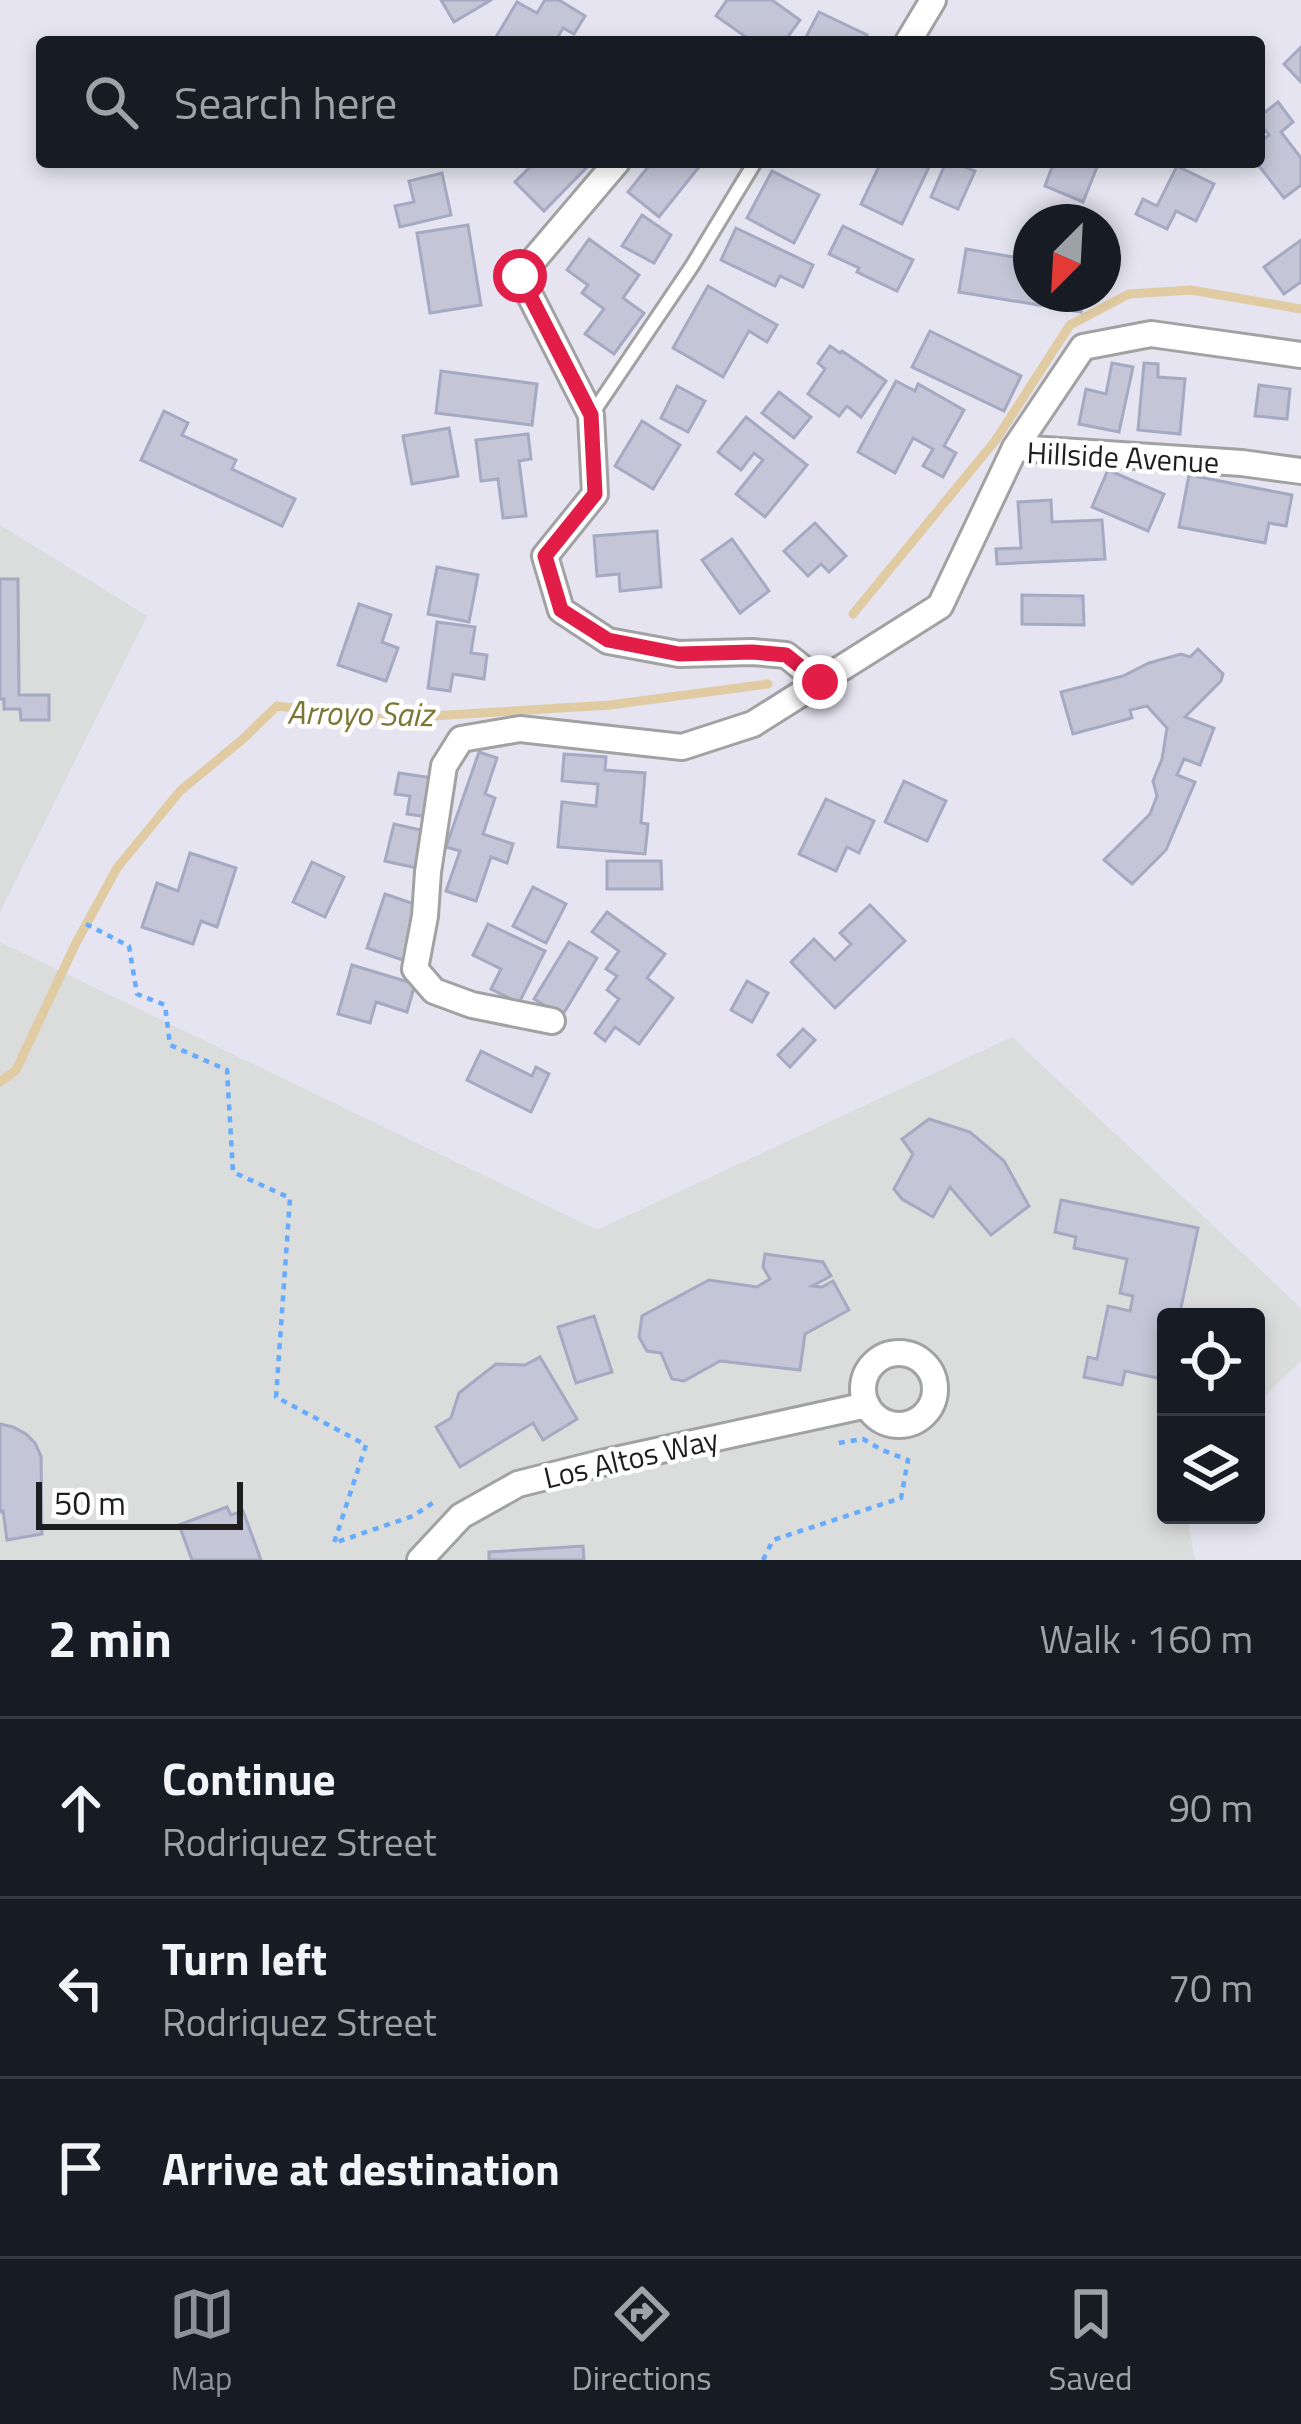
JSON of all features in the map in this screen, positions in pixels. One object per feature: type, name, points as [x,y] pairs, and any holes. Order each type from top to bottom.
[{"type":"street","points":[[912,36],[933,0]]},
{"type":"street","points":[[612,168],[520,276],[591,415],[595,494],[545,556],[561,610],[608,640],[679,654],[786,655],[820,682]]},
{"type":"street","points":[[1015,448],[1083,347],[1151,334],[1301,355]]},
{"type":"street","name":"Hillside Avenue","points":[[552,1021],[472,1006],[434,991],[415,969],[444,766],[461,739],[520,729],[682,747],[753,724],[940,606],[1015,448],[1301,471]]},
{"type":"street","name":"Los Altos Way","points":[[420,1560],[460,1516],[518,1484],[867,1405]]},
{"type":"lane","points":[[591,415],[751,168]]},
{"type":"path","points":[[86,924],[129,946],[137,994],[165,1005],[170,1045],[226,1070],[233,1172],[290,1198],[276,1397],[365,1445],[334,1544],[413,1516],[441,1498]]},
{"type":"path","points":[[763,1560],[773,1540],[901,1498],[908,1460],[863,1439],[832,1444]]},
{"type":"shaded area","points":[[0,525],[147,616],[0,912]]},
{"type":"shaded area","points":[[0,942],[597,1230],[1012,1037],[1301,1308],[1301,1361],[1265,1396],[1265,1308],[1157,1308],[1157,1524],[1189,1524],[1195,1560],[0,1560]]},
{"type":"building","points":[[441,0],[491,0],[454,22]]},
{"type":"building","points":[[545,0],[559,0],[585,16],[574,34],[563,28],[558,36],[497,36],[517,2],[537,13]]},
{"type":"building","points":[[727,0],[772,0],[800,20],[788,36],[744,36],[716,16]]},
{"type":"building","points":[[819,12],[867,35],[866,36],[807,36]]},
{"type":"building","points":[[1301,47],[1301,82],[1284,64]]},
{"type":"building","points":[[1278,102],[1293,122],[1281,132],[1301,158],[1301,185],[1284,198],[1261,168],[1265,168],[1269,135],[1265,112]]},
{"type":"building","points":[[529,168],[586,168],[544,211],[515,182]]},
{"type":"building","points":[[647,168],[698,168],[659,217],[628,192]]},
{"type":"building","points":[[878,168],[929,168],[902,224],[861,204]]},
{"type":"building","points":[[943,168],[975,171],[958,209],[931,197]]},
{"type":"building","points":[[1052,168],[1097,168],[1083,202],[1045,186]]},
{"type":"building","points":[[1176,168],[1214,184],[1196,221],[1176,211],[1167,229],[1136,214],[1143,199],[1157,206]]},
{"type":"building","points":[[772,171],[819,195],[794,243],[747,218]]},
{"type":"building","points":[[442,173],[451,215],[400,227],[395,206],[414,202],[409,181]]},
{"type":"building","points":[[642,215],[671,235],[654,263],[622,246]]},
{"type":"building","points":[[468,225],[481,305],[430,313],[417,233]]},
{"type":"building","points":[[843,226],[913,260],[897,291],[829,254]]},
{"type":"building","points":[[736,228],[813,265],[803,287],[780,276],[775,286],[721,260]]},
{"type":"building","points":[[589,239],[639,275],[623,298],[644,313],[614,354],[585,334],[604,309],[582,293],[588,285],[567,270]]},
{"type":"building","points":[[1301,240],[1301,282],[1284,294],[1264,267]]},
{"type":"building","points":[[966,249],[1013,257],[1013,301],[959,292]]},
{"type":"building","points":[[708,286],[777,325],[767,342],[749,331],[723,377],[673,348]]},
{"type":"building","points":[[930,331],[1021,376],[1004,411],[912,367]]},
{"type":"building","points":[[830,346],[886,381],[861,417],[847,406],[839,416],[808,394],[825,369],[818,363]]},
{"type":"building","points":[[1112,363],[1133,367],[1119,432],[1079,424],[1086,389],[1106,394]]},
{"type":"building","points":[[1144,363],[1158,364],[1158,377],[1185,379],[1180,434],[1138,430]]},
{"type":"building","points":[[441,371],[537,384],[532,425],[436,413]]},
{"type":"building","points":[[896,381],[915,391],[918,384],[964,410],[944,446],[956,453],[943,477],[923,466],[933,449],[913,438],[895,473],[858,452]]},
{"type":"building","points":[[1259,385],[1290,389],[1287,419],[1255,416]]},
{"type":"building","points":[[677,386],[705,401],[688,432],[661,418]]},
{"type":"building","points":[[779,392],[811,417],[794,438],[762,413]]},
{"type":"building","points":[[164,411],[188,423],[182,435],[236,460],[232,469],[295,499],[282,526],[141,460]]},
{"type":"building","points":[[746,417],[807,465],[765,517],[736,494],[763,460],[754,453],[741,470],[718,452]]},
{"type":"building","points":[[642,421],[680,445],[653,489],[615,466]]},
{"type":"building","points":[[449,428],[458,476],[412,484],[403,436]]},
{"type":"building","points":[[528,434],[531,459],[519,461],[526,516],[503,518],[498,479],[481,481],[476,440]]},
{"type":"building","points":[[1108,470],[1164,494],[1148,531],[1092,507]]},
{"type":"building","points":[[1189,475],[1292,495],[1286,526],[1269,523],[1265,543],[1179,527]]},
{"type":"building","points":[[1051,500],[1052,522],[1102,520],[1105,559],[997,564],[996,549],[1021,548],[1018,502]]},
{"type":"building","points":[[815,523],[846,556],[829,572],[821,564],[808,576],[784,551]]},
{"type":"building","points":[[657,531],[661,587],[620,591],[619,574],[597,576],[594,536]]},
{"type":"building","points":[[732,539],[769,591],[740,613],[702,560]]},
{"type":"building","points":[[437,567],[478,575],[469,622],[428,614]]},
{"type":"building","points":[[0,579],[18,579],[19,695],[49,695],[49,720],[21,720],[20,709],[4,709],[4,699],[0,699]]},
{"type":"building","points":[[1022,595],[1083,596],[1084,625],[1022,624]]},
{"type":"building","points":[[359,604],[391,615],[382,642],[398,648],[386,681],[338,665]]},
{"type":"building","points":[[437,622],[475,627],[471,653],[487,655],[484,679],[453,674],[450,691],[428,688]]},
{"type":"building","points":[[1198,649],[1223,674],[1185,717],[1214,728],[1200,765],[1184,759],[1177,775],[1195,782],[1166,850],[1132,884],[1104,860],[1150,814],[1167,728],[1147,706],[1130,710],[1132,718],[1073,734],[1061,692],[1181,654],[1190,657]]},
{"type":"building","points":[[479,752],[497,758],[485,794],[495,798],[483,834],[513,844],[507,863],[491,857],[476,901],[446,891],[460,851],[446,847]]},
{"type":"building","points":[[564,754],[606,757],[605,770],[645,773],[641,823],[648,824],[645,854],[558,847],[562,802],[596,806],[598,784],[562,781]]},
{"type":"building","points":[[399,773],[433,778],[428,817],[407,814],[410,796],[395,794]]},
{"type":"building","points":[[904,781],[946,801],[927,841],[885,822]]},
{"type":"building","points":[[826,799],[874,821],[859,853],[847,847],[836,871],[799,854]]},
{"type":"building","points":[[394,824],[429,832],[421,869],[385,861]]},
{"type":"building","points":[[190,853],[236,868],[217,927],[201,921],[193,944],[142,927],[157,883],[178,891]]},
{"type":"building","points":[[607,861],[661,861],[662,889],[607,889]]},
{"type":"building","points":[[312,862],[344,877],[325,917],[293,902]]},
{"type":"building","points":[[533,887],[566,904],[546,943],[513,926]]},
{"type":"building","points":[[385,894],[420,906],[403,960],[367,948]]},
{"type":"building","points":[[870,905],[905,941],[835,1008],[791,962],[814,939],[835,960],[851,944],[840,933]]},
{"type":"building","points":[[607,912],[665,954],[647,978],[673,998],[639,1044],[615,1027],[605,1041],[595,1033],[619,999],[607,990],[617,976],[606,969],[619,951],[592,932]]},
{"type":"building","points":[[488,924],[545,951],[519,1003],[491,989],[501,969],[473,955]]},
{"type":"building","points":[[569,942],[597,958],[562,1016],[534,999]]},
{"type":"building","points":[[352,965],[415,984],[407,1012],[376,1002],[370,1023],[338,1014]]},
{"type":"building","points":[[747,981],[768,993],[752,1022],[731,1010]]},
{"type":"building","points":[[803,1029],[815,1040],[790,1067],[778,1055]]},
{"type":"building","points":[[481,1051],[532,1076],[536,1067],[549,1074],[531,1112],[467,1080]]},
{"type":"building","points":[[929,1119],[970,1132],[1004,1161],[1029,1206],[991,1235],[950,1187],[933,1217],[902,1199],[894,1189],[913,1154],[902,1139]]},
{"type":"building","points":[[1061,1200],[1198,1228],[1181,1308],[1157,1308],[1157,1378],[1125,1371],[1122,1385],[1084,1377],[1088,1357],[1097,1359],[1108,1306],[1130,1311],[1133,1296],[1120,1293],[1127,1259],[1074,1248],[1076,1237],[1055,1232]]},
{"type":"building","points":[[765,1254],[823,1262],[831,1276],[812,1286],[833,1281],[849,1310],[805,1334],[800,1370],[720,1361],[684,1381],[672,1379],[661,1353],[647,1351],[639,1337],[642,1316],[709,1280],[757,1287],[770,1279],[763,1267]]},
{"type":"building","points":[[594,1316],[612,1372],[576,1383],[558,1327]]},
{"type":"building","points":[[540,1357],[577,1419],[543,1440],[533,1423],[460,1467],[436,1427],[451,1418],[459,1393],[496,1364],[525,1365]]},
{"type":"building","points":[[0,1424],[26,1434],[41,1456],[42,1534],[7,1540],[0,1512]]},
{"type":"building","points":[[227,1507],[231,1515],[243,1511],[261,1560],[192,1560],[179,1525]]},
{"type":"building","points":[[583,1546],[584,1560],[489,1560],[489,1552]]},
{"type":"waterway","name":"Arroyo Saiz","points":[[853,614],[995,441],[1070,325],[1129,294],[1191,290],[1301,309]]},
{"type":"waterway","name":"Arroyo Saiz","points":[[0,1082],[16,1070],[117,868],[180,791],[277,706],[383,719],[610,705],[768,684]]},
{"type":"route","points":[[520,276],[591,415],[595,494],[545,556],[561,610],[608,640],[679,654],[786,655],[820,682]]}]
